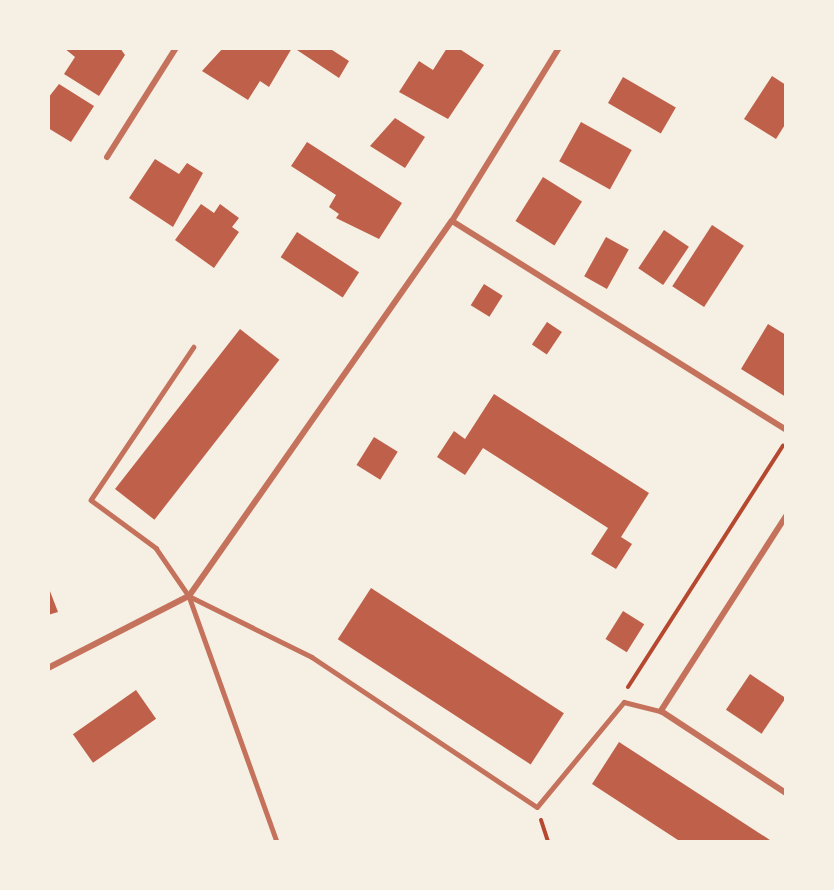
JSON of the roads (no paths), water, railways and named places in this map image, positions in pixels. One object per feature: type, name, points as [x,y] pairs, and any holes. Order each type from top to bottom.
[{"type":"street","points":[[107,157],[176,48]]},
{"type":"street","points":[[48,668],[189,596],[452,221],[559,48]]},
{"type":"street","points":[[452,221],[786,430]]},
{"type":"street","points":[[786,516],[661,711],[786,793]]},
{"type":"lane","points":[[194,347],[91,500],[156,548],[189,596],[277,842]]},
{"type":"lane","points":[[189,596],[312,657],[537,807],[624,702],[661,711]]}]
